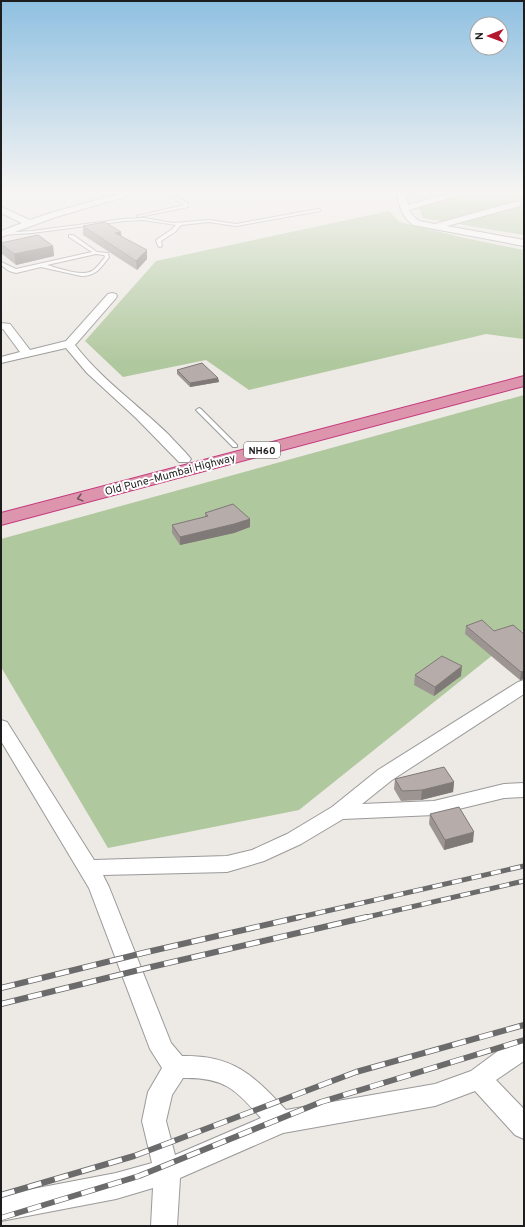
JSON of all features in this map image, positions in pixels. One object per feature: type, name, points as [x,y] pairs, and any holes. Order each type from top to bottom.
[{"type":"highway","name":"Old Pune–Mumbai Highway","points":[[1,505],[524,372]]},
{"type":"highway","name":"Old Pune–Mumbai Highway","points":[[1,519],[524,381]]},
{"type":"street","points":[[1,360],[69,344],[112,296]]},
{"type":"street","points":[[1,326],[6,326],[27,354]]},
{"type":"street","points":[[69,344],[74,353],[101,380],[136,411],[184,459]]},
{"type":"street","points":[[88,868],[227,864],[257,856],[294,838],[339,812],[385,775],[524,686]]},
{"type":"street","points":[[1,726],[88,868],[98,887],[162,1049],[176,1067]]},
{"type":"street","points":[[339,812],[434,808],[504,791],[524,790]]},
{"type":"street","points":[[1,1208],[116,1186],[167,1170],[281,1122],[435,1095],[479,1079],[506,1059],[524,1049]]},
{"type":"street","points":[[176,1067],[211,1068],[232,1076],[247,1086],[281,1122]]},
{"type":"street","points":[[164,1226],[167,1170],[154,1121],[160,1092],[176,1067]]},
{"type":"street","points":[[479,1079],[524,1127]]},
{"type":"lane","points":[[89,248],[96,253]]},
{"type":"lane","points":[[1,263],[11,270],[16,271],[96,253],[106,254],[107,257],[94,272],[90,274],[79,274],[43,266]]},
{"type":"lane","points":[[199,410],[235,446]]},
{"type":"green space","points":[[215,248],[515,248],[524,250],[524,339],[486,334],[249,390],[206,360],[123,377],[85,341],[156,261]]},
{"type":"green space","points":[[524,395],[524,630],[299,810],[108,848],[1,667],[1,539]]},
{"type":"building","points":[[7,248],[42,248],[14,254]]},
{"type":"building","points":[[117,248],[144,248],[147,250],[136,261]]},
{"type":"building","points":[[202,363],[218,378],[190,383],[177,370]]},
{"type":"building","points":[[233,504],[250,519],[180,537],[172,525],[208,516],[205,513]]},
{"type":"building","points":[[482,620],[494,631],[513,625],[524,634],[524,671],[521,672],[466,626]]},
{"type":"building","points":[[442,656],[462,666],[435,687],[415,675]]},
{"type":"building","points":[[444,767],[454,782],[422,790],[402,791],[395,779]]},
{"type":"building","points":[[459,807],[474,832],[445,840],[430,814]]},
{"type":"railway","points":[[296,918],[524,866]]},
{"type":"railway","points":[[363,918],[524,881]]},
{"type":"railway","points":[[1,988],[147,952],[300,917]]},
{"type":"railway","points":[[1,1004],[151,967],[367,917]]},
{"type":"railway","points":[[1,1195],[134,1156],[356,1072],[524,1025]]},
{"type":"railway","points":[[1,1218],[139,1176],[321,1102],[524,1040]]}]
